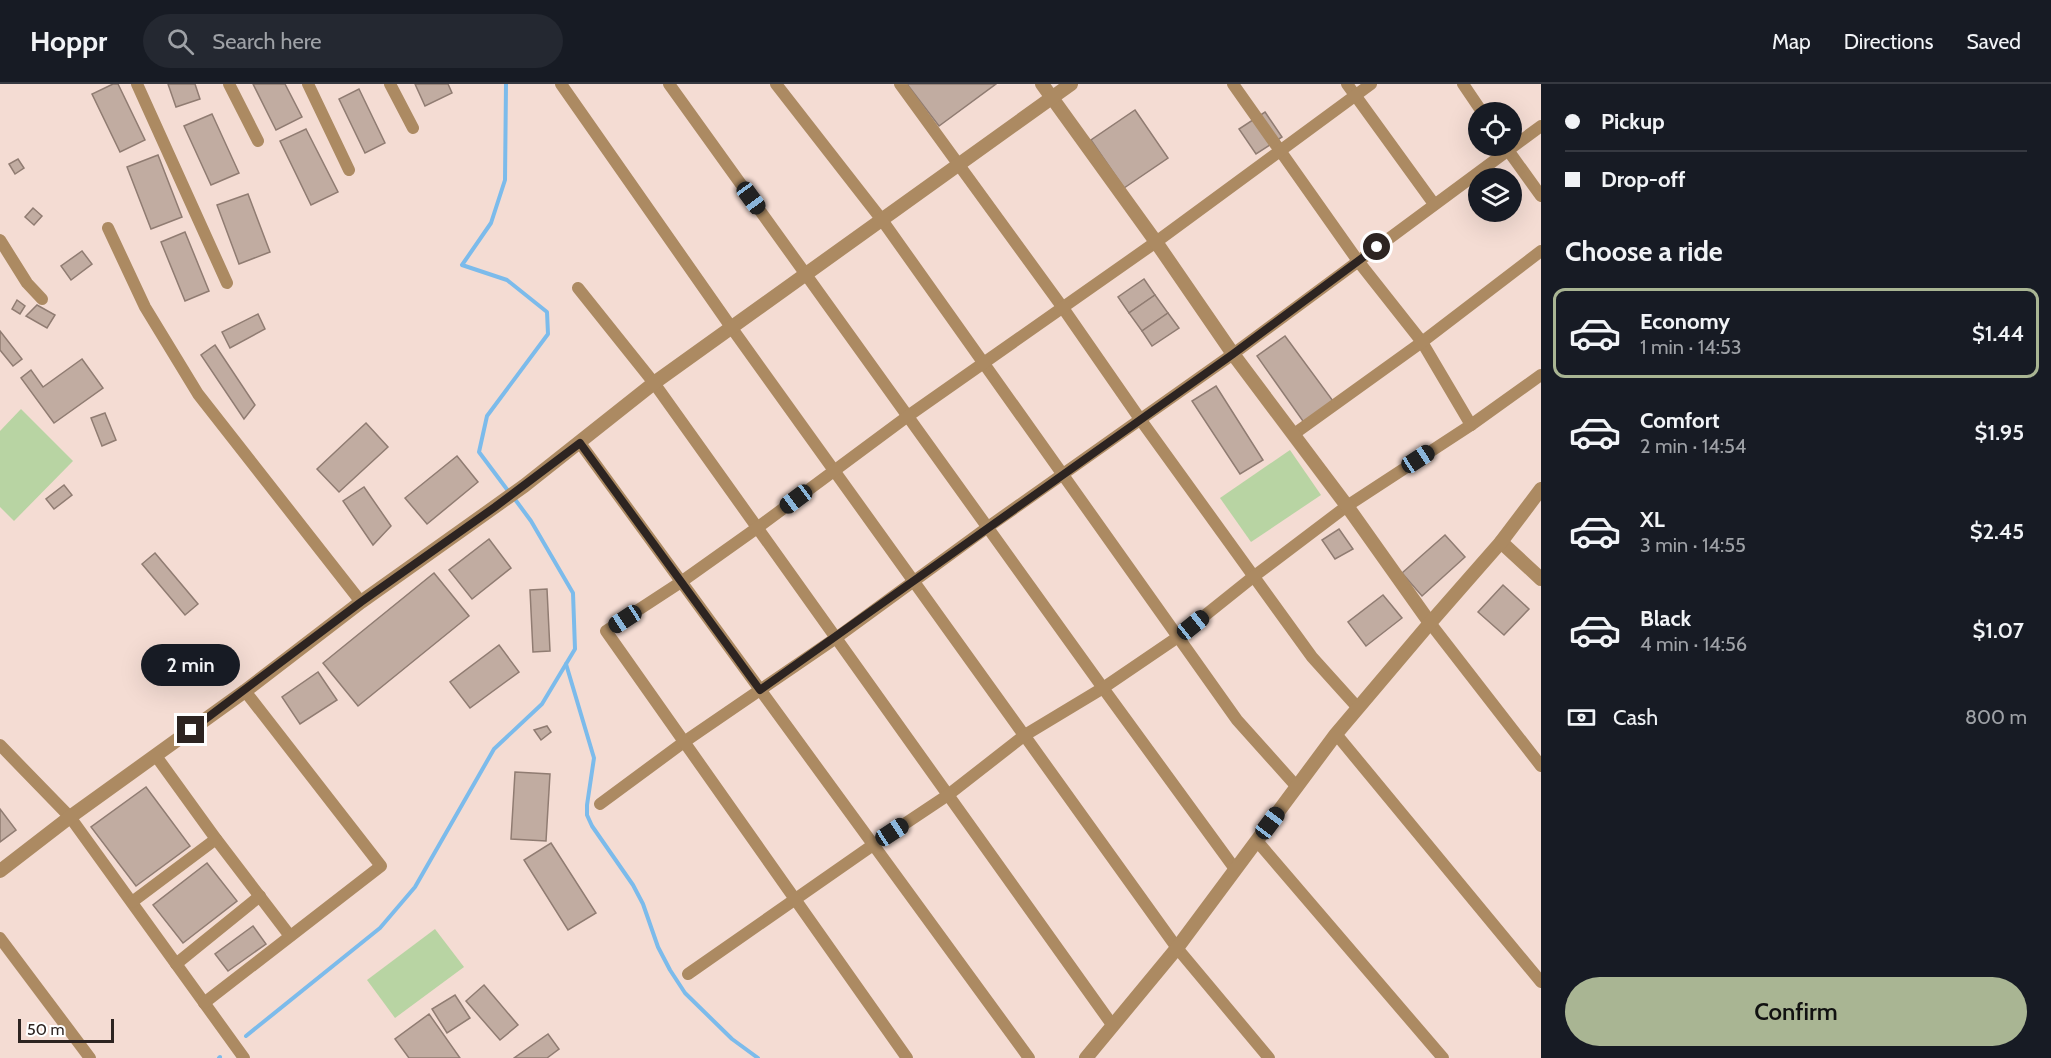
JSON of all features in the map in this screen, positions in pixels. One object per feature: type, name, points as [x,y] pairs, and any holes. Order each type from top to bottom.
[{"type":"street","points":[[137,84],[227,283]]},
{"type":"street","points":[[229,84],[258,141]]},
{"type":"street","points":[[308,84],[349,170]]},
{"type":"street","points":[[390,84],[413,128]]},
{"type":"street","points":[[561,84],[731,327],[1177,948],[1269,1058]]},
{"type":"street","points":[[669,84],[1235,869]]},
{"type":"street","points":[[776,84],[882,220],[1237,720],[1297,787]]},
{"type":"street","points":[[900,84],[1063,308],[1253,577],[1312,657],[1358,708]]},
{"type":"street","points":[[1042,84],[1156,242],[1233,354],[1347,506],[1430,623],[1541,766]]},
{"type":"street","points":[[0,871],[70,817],[245,691],[361,602],[495,507],[580,443],[654,383],[958,166],[1051,96],[1071,84]]},
{"type":"street","points":[[1233,84],[1358,261],[1422,342],[1472,425]]},
{"type":"street","points":[[1347,84],[1434,204]]},
{"type":"street","points":[[908,1058],[606,631],[757,528],[908,416],[1156,242],[1371,84]]},
{"type":"street","points":[[1463,84],[1475,102]]},
{"type":"street","points":[[1522,138],[1541,126]]},
{"type":"street","points":[[600,804],[684,742],[836,638],[988,527],[1233,354],[1497,156]]},
{"type":"street","points":[[1513,156],[1541,196]]},
{"type":"street","points":[[108,228],[145,307],[198,394],[361,602]]},
{"type":"street","points":[[0,240],[27,283],[42,299]]},
{"type":"street","points":[[1294,434],[1422,342],[1541,251]]},
{"type":"street","points":[[578,288],[654,383],[1113,1026]]},
{"type":"street","points":[[688,974],[948,795],[1025,735],[1103,688],[1178,637],[1347,506],[1472,425],[1541,375]]},
{"type":"street","points":[[580,443],[1029,1058]]},
{"type":"street","points":[[1086,1058],[1177,948],[1336,734],[1502,542],[1541,489]]},
{"type":"street","points":[[1502,542],[1541,579]]},
{"type":"street","points":[[204,1003],[381,866],[245,691]]},
{"type":"street","points":[[1336,734],[1541,982]]},
{"type":"street","points":[[0,745],[70,817],[244,1058]]},
{"type":"street","points":[[156,756],[216,839],[291,936]]},
{"type":"street","points":[[132,902],[216,839]]},
{"type":"street","points":[[1257,841],[1443,1058]]},
{"type":"street","points":[[176,964],[260,896]]},
{"type":"street","points":[[0,938],[90,1058]]},
{"type":"green space","points":[[21,409],[73,461],[14,521],[0,507],[0,431]]},
{"type":"green space","points":[[1290,450],[1321,495],[1251,542],[1220,498]]},
{"type":"green space","points":[[435,929],[464,967],[395,1018],[367,980]]},
{"type":"building","points":[[118,84],[145,140],[120,152],[92,94]]},
{"type":"building","points":[[168,84],[195,84],[200,99],[176,107]]},
{"type":"building","points":[[253,84],[285,84],[302,117],[276,130]]},
{"type":"building","points":[[415,84],[448,84],[452,93],[425,106]]},
{"type":"building","points":[[907,84],[996,84],[939,126]]},
{"type":"building","points":[[359,89],[385,143],[365,153],[339,99]]},
{"type":"building","points":[[1135,110],[1168,158],[1124,188],[1091,140]]},
{"type":"building","points":[[1265,112],[1282,137],[1256,154],[1239,129]]},
{"type":"building","points":[[212,114],[239,173],[211,185],[184,126]]},
{"type":"building","points":[[306,129],[338,192],[311,205],[280,141]]},
{"type":"building","points":[[158,155],[182,217],[151,229],[127,167]]},
{"type":"building","points":[[18,159],[24,168],[15,174],[9,164]]},
{"type":"building","points":[[248,194],[270,252],[239,264],[217,205]]},
{"type":"building","points":[[33,208],[42,216],[34,225],[25,217]]},
{"type":"building","points":[[185,232],[209,291],[185,301],[161,242]]},
{"type":"building","points":[[82,251],[92,264],[71,280],[61,266]]},
{"type":"building","points":[[1144,279],[1155,295],[1129,313],[1118,297]]},
{"type":"building","points":[[1155,295],[1168,313],[1142,331],[1129,313]]},
{"type":"building","points":[[17,300],[25,306],[20,314],[12,309]]},
{"type":"building","points":[[37,305],[55,315],[47,328],[26,316]]},
{"type":"building","points":[[1168,313],[1179,328],[1152,346],[1142,331]]},
{"type":"building","points":[[258,314],[265,329],[230,348],[222,332]]},
{"type":"building","points":[[0,331],[22,359],[13,366],[0,350]]},
{"type":"building","points":[[1285,336],[1333,401],[1305,424],[1257,356]]},
{"type":"building","points":[[215,345],[255,405],[244,419],[201,355]]},
{"type":"building","points":[[82,359],[103,388],[54,423],[21,378],[31,370],[43,387]]},
{"type":"building","points":[[1216,386],[1263,460],[1240,474],[1192,401]]},
{"type":"building","points":[[105,413],[116,440],[102,446],[91,418]]},
{"type":"building","points":[[366,423],[388,447],[339,492],[317,469]]},
{"type":"building","points":[[457,456],[478,482],[427,524],[405,498]]},
{"type":"building","points":[[64,485],[72,495],[54,509],[46,499]]},
{"type":"building","points":[[364,487],[391,526],[373,545],[343,501]]},
{"type":"building","points":[[1339,529],[1353,549],[1335,559],[1322,540]]},
{"type":"building","points":[[1445,535],[1465,557],[1422,596],[1402,573]]},
{"type":"building","points":[[489,539],[511,568],[472,599],[449,570]]},
{"type":"building","points":[[155,553],[198,604],[185,615],[142,564]]},
{"type":"building","points":[[434,573],[469,616],[358,706],[323,663]]},
{"type":"building","points":[[1503,585],[1529,609],[1504,635],[1478,612]]},
{"type":"building","points":[[547,589],[550,651],[533,652],[530,590]]},
{"type":"building","points":[[1383,595],[1402,618],[1366,646],[1348,622]]},
{"type":"building","points":[[499,645],[519,672],[470,708],[450,682]]},
{"type":"building","points":[[318,672],[337,700],[300,724],[282,697]]},
{"type":"building","points":[[547,726],[551,732],[541,740],[534,730]]},
{"type":"building","points":[[515,772],[550,774],[546,841],[511,839]]},
{"type":"building","points":[[146,787],[190,846],[136,886],[91,827]]},
{"type":"building","points":[[0,809],[16,830],[0,842]]},
{"type":"building","points":[[551,843],[596,913],[568,930],[524,860]]},
{"type":"building","points":[[207,863],[237,901],[183,943],[153,905]]},
{"type":"building","points":[[253,926],[266,944],[228,971],[215,954]]},
{"type":"building","points":[[484,985],[518,1025],[500,1040],[466,1001]]},
{"type":"building","points":[[455,995],[470,1018],[447,1033],[432,1009]]},
{"type":"building","points":[[429,1014],[460,1058],[409,1058],[395,1039]]},
{"type":"building","points":[[548,1034],[559,1049],[547,1058],[514,1058]]},
{"type":"waterway","points":[[506,84],[505,180],[491,223],[462,265],[507,280],[547,312],[548,334],[487,416],[479,452],[509,492]]},
{"type":"waterway","points":[[246,1036],[380,928],[415,887],[494,749],[542,704],[575,649],[573,593],[531,521],[514,498]]},
{"type":"waterway","points":[[566,664],[594,758],[587,805],[587,815],[592,826],[633,885],[643,904],[658,947],[685,993],[732,1039],[758,1058]]},
{"type":"route","points":[[191,730],[361,602],[495,507],[580,443],[760,690],[1233,354],[1377,247]]}]
